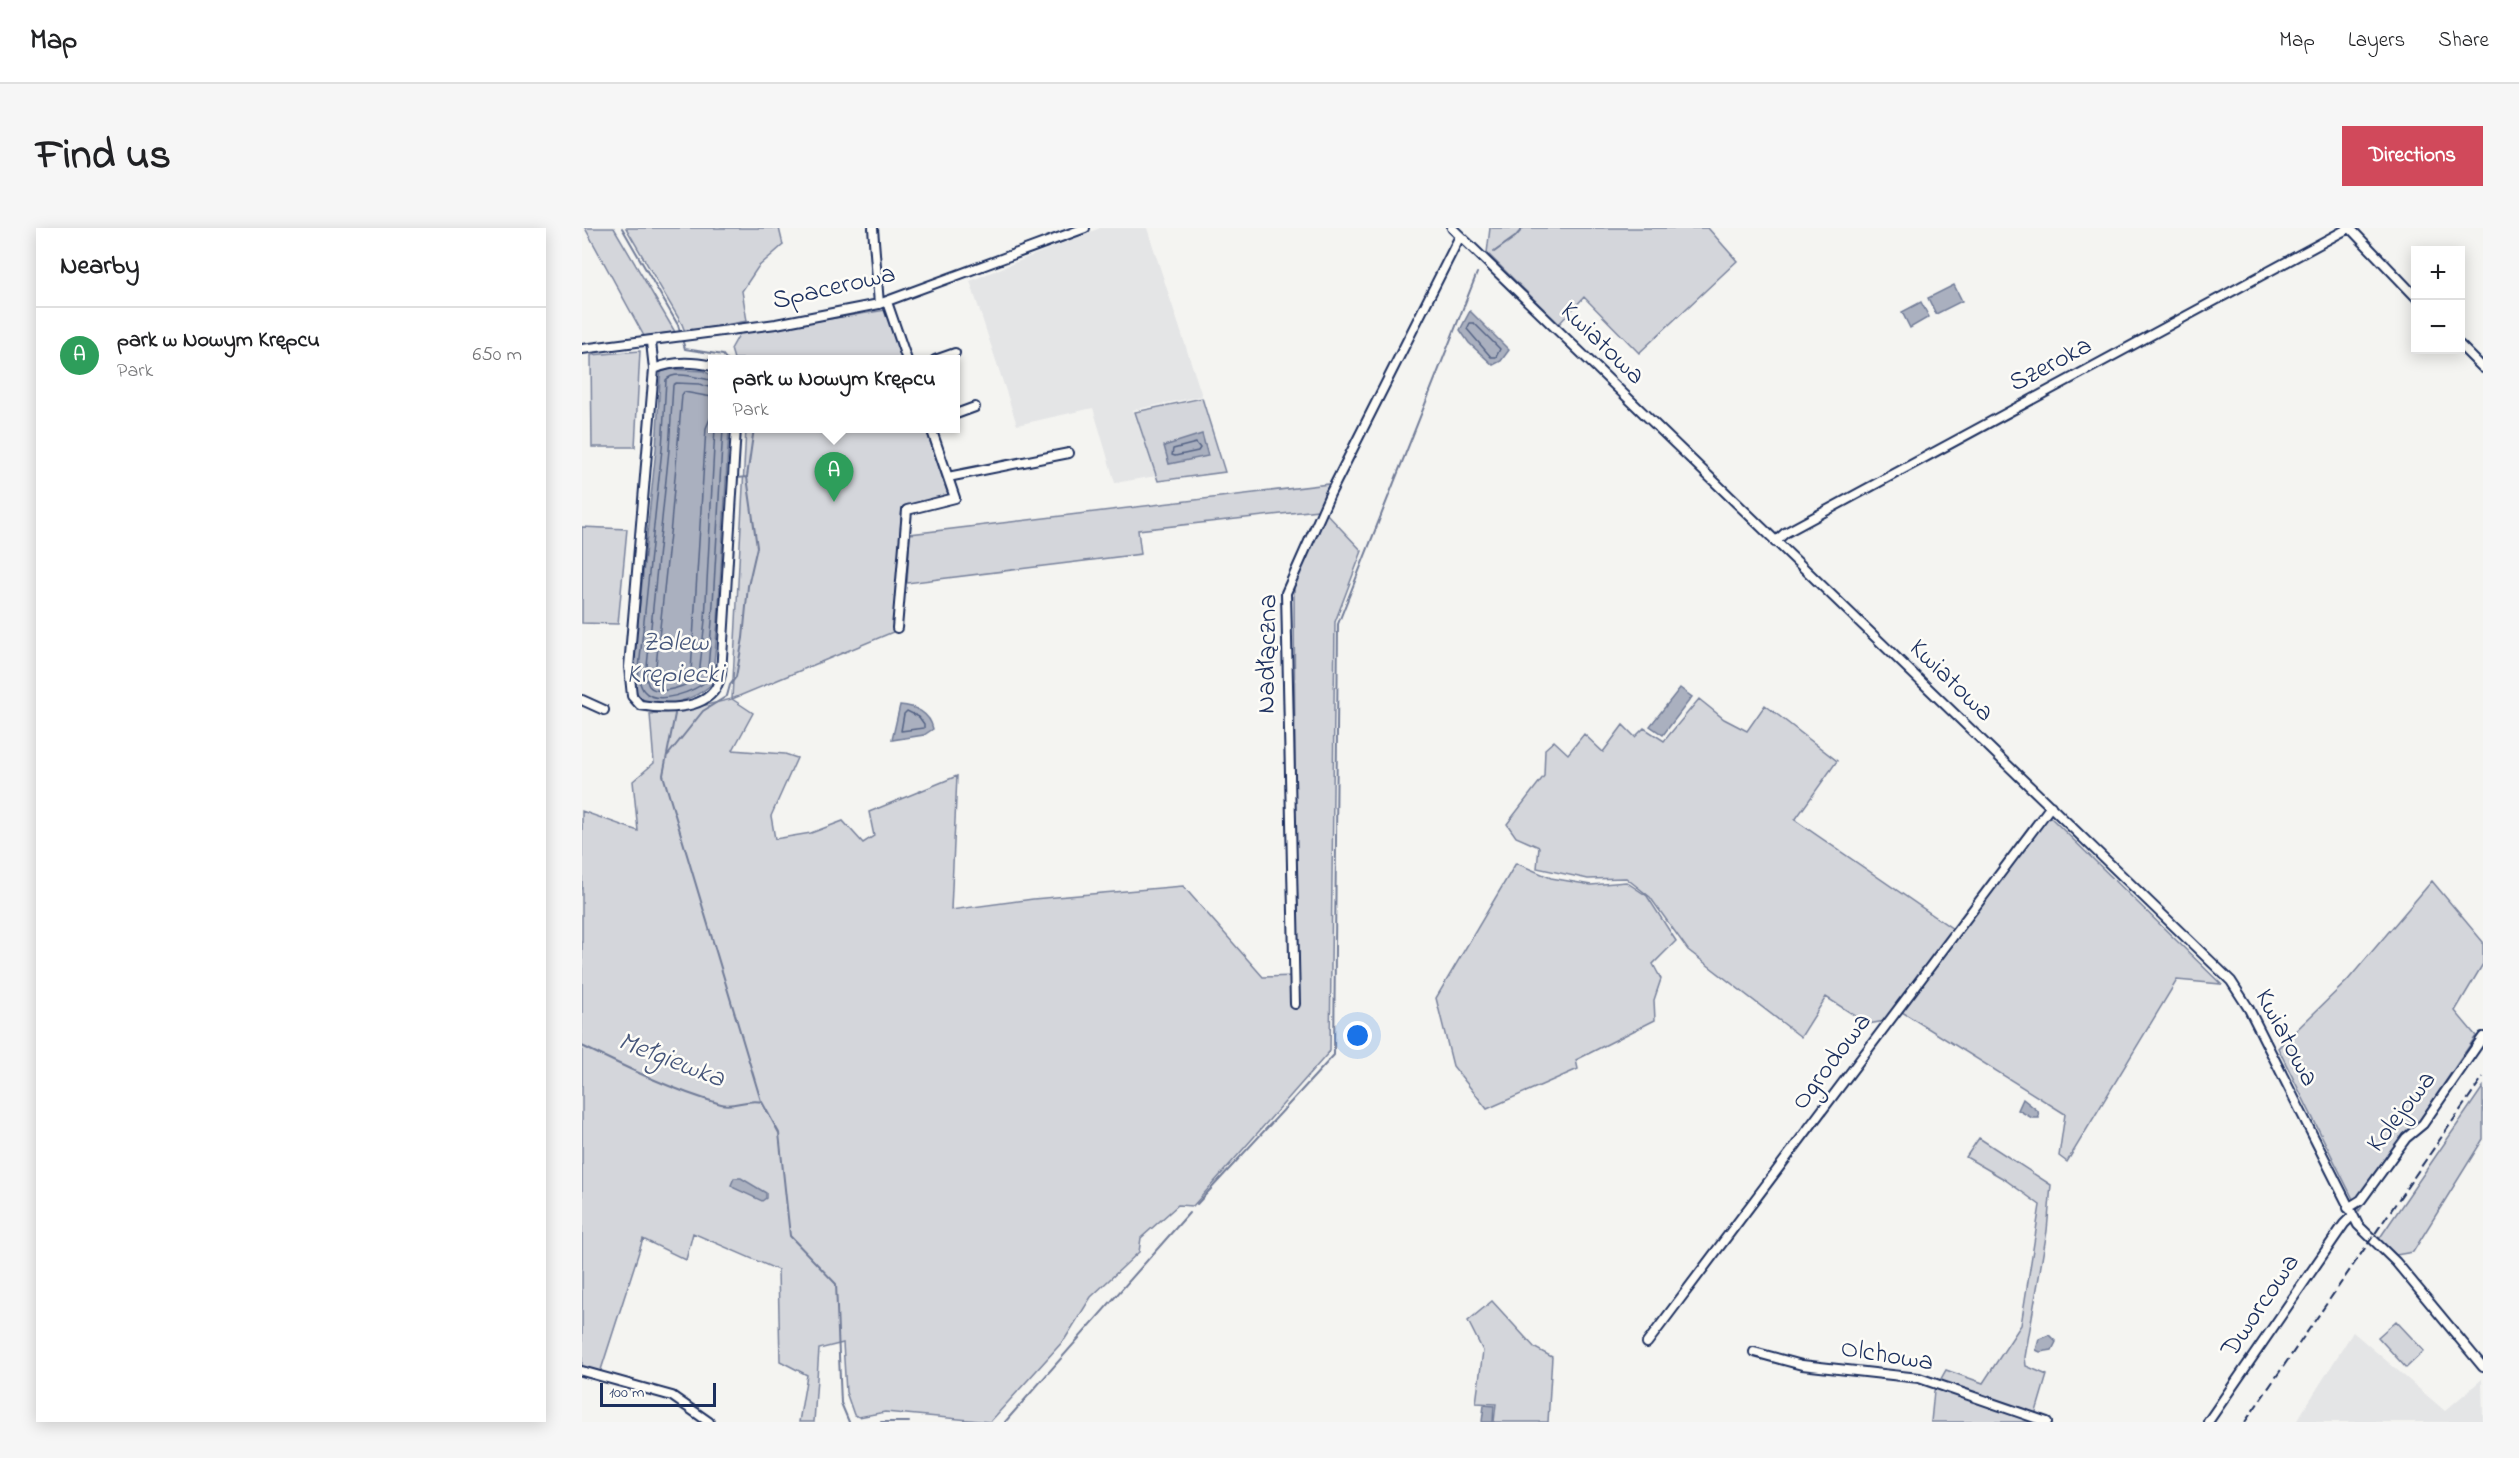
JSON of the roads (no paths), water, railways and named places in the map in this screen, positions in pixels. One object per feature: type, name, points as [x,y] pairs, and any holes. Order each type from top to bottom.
[{"type":"street","points":[[873,228],[883,303],[905,355]]},
{"type":"street","name":"Spacerowa","points":[[582,350],[776,324],[883,303],[1085,228]]},
{"type":"street","name":"Kwiatowa","points":[[1452,228],[2215,964],[2241,995],[2350,1212],[2363,1232],[2396,1262],[2483,1366]]},
{"type":"street","points":[[2350,228],[2411,293]]},
{"type":"street","name":"Szeroka","points":[[1775,542],[1785,533],[1943,446],[2350,228]]},
{"type":"street","name":"Nadłączna","points":[[1295,1004],[1286,593],[1329,494],[1460,236]]},
{"type":"street","points":[[651,342],[654,369],[629,667],[632,696],[640,705],[682,707],[707,698],[716,688],[721,674],[736,433]]},
{"type":"street","points":[[2465,350],[2483,368]]},
{"type":"street","points":[[949,355],[955,353]]},
{"type":"street","points":[[654,369],[665,364],[700,363],[708,365]]},
{"type":"street","points":[[960,413],[975,407]]},
{"type":"street","points":[[897,628],[907,510],[955,498],[932,433]]},
{"type":"street","points":[[948,477],[1069,453]]},
{"type":"street","points":[[582,700],[604,710]]},
{"type":"street","name":"Ogrodowa","points":[[1647,1343],[2051,806]]},
{"type":"street","name":"Kolejowa","points":[[2350,1212],[2406,1138],[2423,1124],[2483,1037]]},
{"type":"street","name":"Dworcowa","points":[[2208,1422],[2350,1212]]},
{"type":"street","name":"Olchowa","points":[[1754,1352],[1803,1365],[1919,1377],[2047,1422]]},
{"type":"street","points":[[582,1371],[672,1396],[709,1422]]},
{"type":"water","points":[[1954,285],[1962,301],[1936,314],[1928,298]]},
{"type":"water","points":[[1921,302],[1929,317],[1910,328],[1902,312]]},
{"type":"water","points":[[1470,311],[1509,350],[1501,361],[1493,365],[1469,343],[1460,330]]},
{"type":"water","name":"Zalew Krępiecki","points":[[670,369],[708,373],[708,433],[729,433],[712,684],[688,699],[667,704],[648,702],[640,697],[632,679],[656,449],[661,372]]},
{"type":"water","points":[[1202,434],[1208,456],[1169,464],[1164,446]]},
{"type":"water","points":[[1680,688],[1692,697],[1663,735],[1650,726]]},
{"type":"water","points":[[900,705],[921,711],[929,719],[933,729],[924,735],[892,740]]},
{"type":"water","points":[[2023,1099],[2038,1111],[2039,1118],[2032,1118],[2018,1110]]},
{"type":"water","points":[[734,1178],[741,1178],[766,1193],[766,1198],[762,1201],[734,1188],[731,1185]]},
{"type":"water","points":[[2049,1335],[2056,1342],[2052,1350],[2040,1352],[2036,1350],[2039,1339]]},
{"type":"water","points":[[1484,1405],[1494,1406],[1493,1422],[1482,1422]]},
{"type":"waterway","points":[[622,228],[678,325],[685,349],[723,355]]},
{"type":"waterway","points":[[1494,252],[1515,237],[1523,228]]},
{"type":"waterway","points":[[1197,1204],[1334,1055],[1338,624],[1477,273]]},
{"type":"waterway","points":[[668,755],[703,711],[727,696],[730,685],[736,677],[743,638],[748,586],[757,547],[747,477],[753,433]]},
{"type":"waterway","points":[[737,478],[747,477]]},
{"type":"waterway","points":[[675,714],[663,775],[761,1101]]},
{"type":"waterway","name":"Mełgiewka","points":[[582,1046],[650,1078],[721,1104],[762,1102],[779,1133],[790,1236],[836,1284],[841,1403],[849,1422]]},
{"type":"waterway","points":[[1005,1422],[1189,1213]]},
{"type":"waterway","name":"Mełgiewka","points":[[881,1422],[909,1422]]},
{"type":"railway","points":[[2245,1422],[2483,1077]]},
{"type":"place","name":"park w Nowym Krępcu","points":[[834,502]]}]
